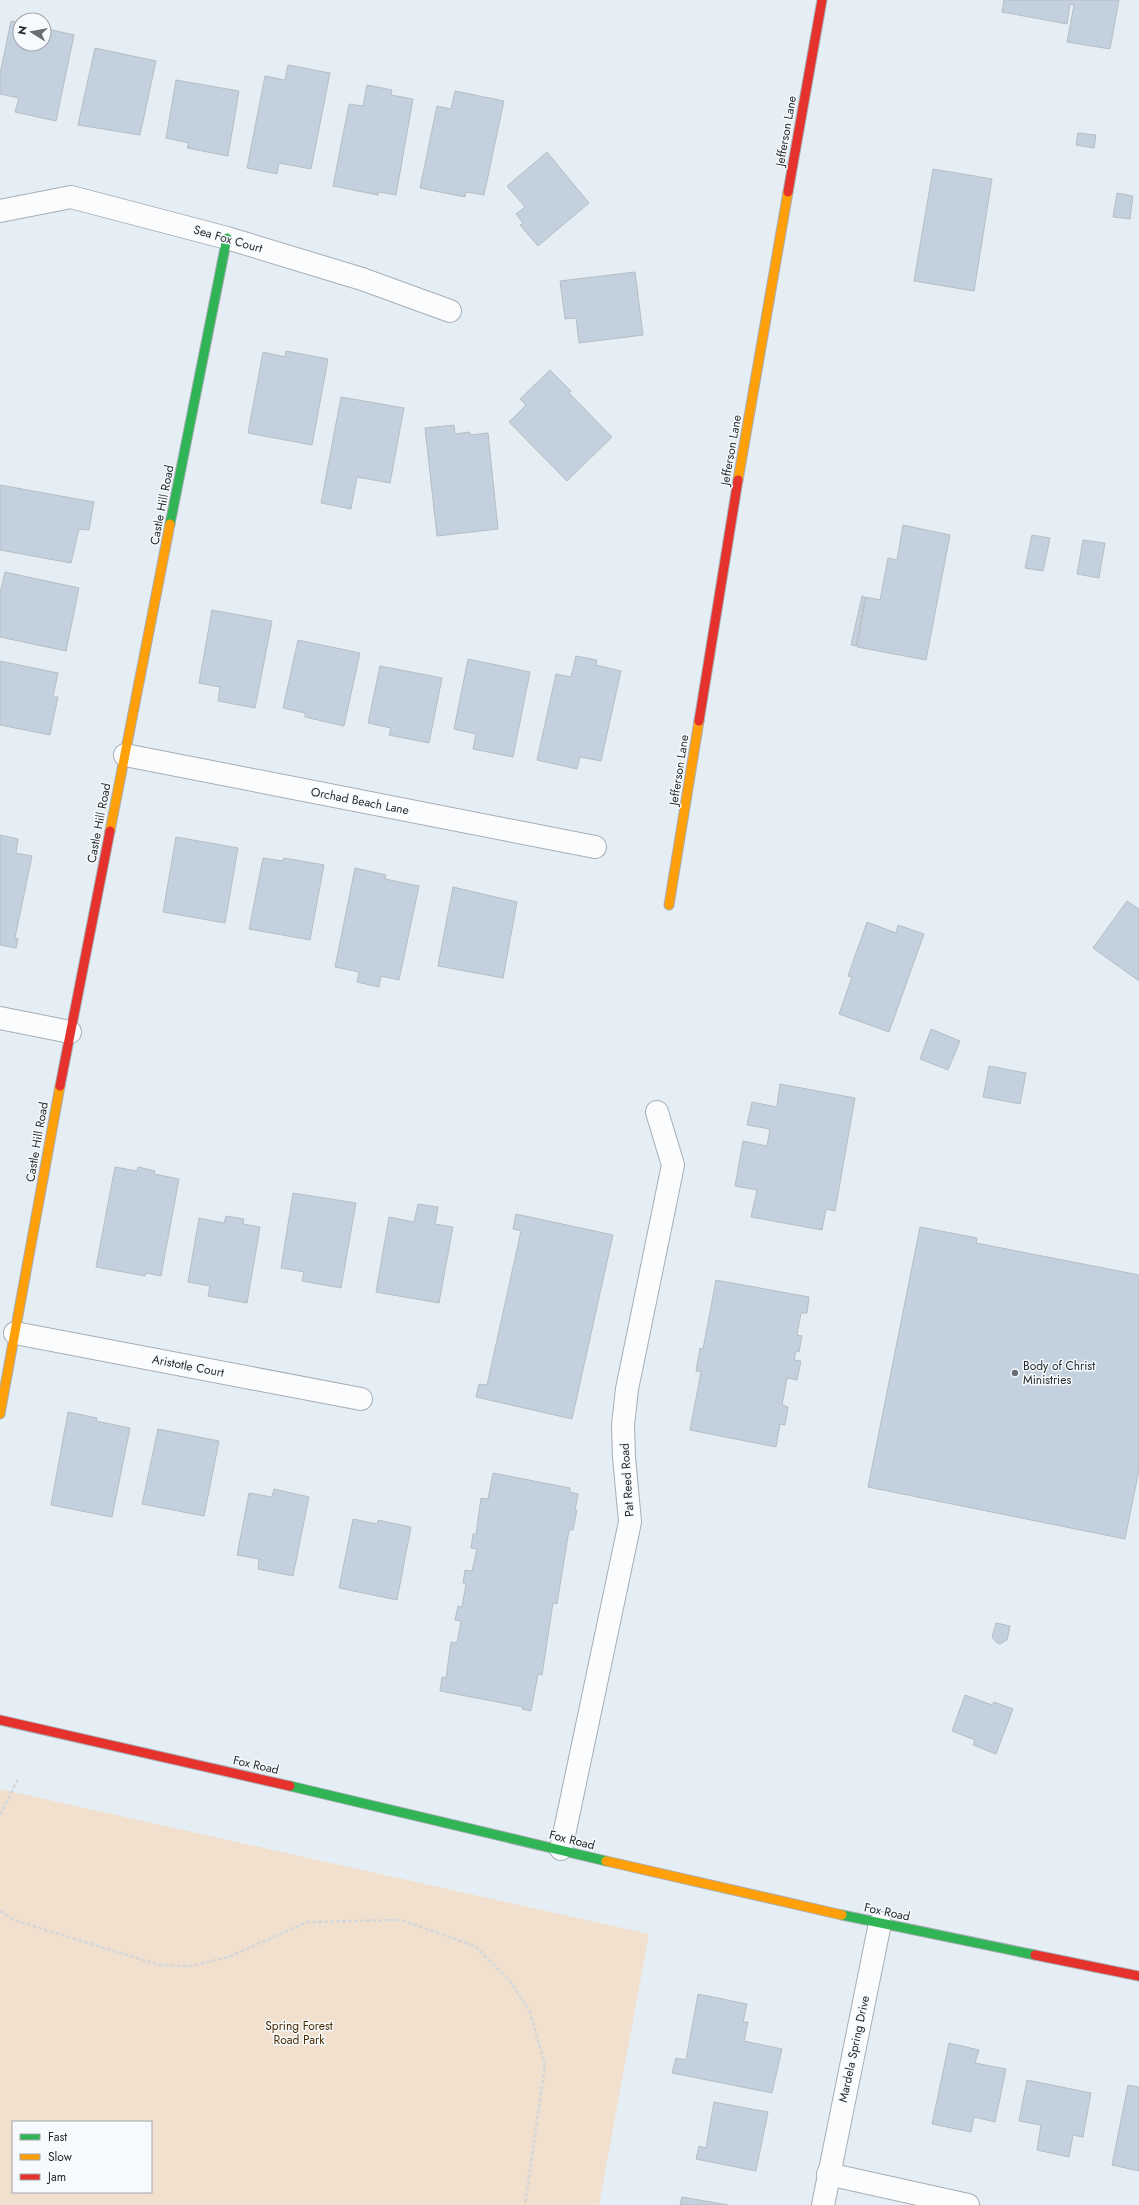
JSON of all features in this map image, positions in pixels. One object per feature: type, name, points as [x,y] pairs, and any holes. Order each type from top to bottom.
[{"type":"street","name":"Jefferson Lane","points":[[669,905],[732,512],[822,0]]},
{"type":"street","name":"Sea Fox Court","points":[[0,211],[71,197],[227,238],[362,279],[450,311]]},
{"type":"street","name":"Castle Hill Road","points":[[0,1414],[70,1032],[227,238]]},
{"type":"street","name":"Orchad Beach Lane","points":[[125,755],[594,847]]},
{"type":"street","points":[[0,1018],[70,1032]]},
{"type":"street","name":"Pat Reed Road","points":[[561,1849],[630,1522],[624,1457],[625,1411],[674,1165],[657,1112]]},
{"type":"street","name":"Aristotle Court","points":[[15,1333],[361,1399]]},
{"type":"street","name":"Fox Road","points":[[0,1720],[323,1792],[698,1883],[880,1923],[1139,1976]]},
{"type":"street","name":"Mardela Spring Drive","points":[[823,2205],[828,2174],[880,1923]]},
{"type":"street","points":[[828,2174],[968,2205]]},
{"type":"path","points":[[0,1815],[18,1779]]},
{"type":"path","points":[[0,1911],[14,1920],[159,1964],[192,1966],[231,1956],[307,1922],[401,1920],[475,1946],[510,1981],[530,2012],[545,2065],[525,2205]]},
{"type":"green space","name":"Spring Forest Road Park","points":[[0,1789],[649,1934],[599,2205],[0,2205]]},
{"type":"building","points":[[1004,0],[1119,0],[1110,49],[1067,42],[1074,5],[1070,4],[1067,24],[1002,12]]},
{"type":"building","points":[[11,21],[12,52],[52,52],[52,30],[74,35],[56,121],[15,112],[19,98],[0,94],[0,74]]},
{"type":"building","points":[[95,48],[156,61],[140,135],[78,125]]},
{"type":"building","points":[[288,65],[330,73],[311,169],[279,163],[277,174],[247,168],[265,76],[285,80]]},
{"type":"building","points":[[176,80],[239,91],[228,156],[187,148],[189,143],[166,138]]},
{"type":"building","points":[[367,85],[392,90],[391,95],[413,99],[396,195],[379,192],[378,195],[333,186],[349,104],[363,106]]},
{"type":"building","points":[[455,91],[504,101],[484,195],[466,192],[465,197],[420,188],[437,106],[451,109]]},
{"type":"building","points":[[1078,133],[1096,135],[1094,148],[1076,145]]},
{"type":"building","points":[[547,152],[589,203],[538,246],[520,225],[523,223],[516,214],[525,207],[507,186]]},
{"type":"building","points":[[933,169],[992,179],[974,291],[914,281]]},
{"type":"building","points":[[1117,193],[1133,196],[1130,219],[1113,217]]},
{"type":"building","points":[[635,272],[643,335],[579,343],[576,318],[565,319],[560,281]]},
{"type":"building","points":[[286,351],[328,359],[312,445],[248,433],[263,352],[285,357]]},
{"type":"building","points":[[550,370],[571,391],[569,393],[612,437],[567,481],[509,422],[526,405],[520,399]]},
{"type":"building","points":[[341,397],[404,408],[390,483],[357,477],[351,509],[321,503]]},
{"type":"building","points":[[454,425],[455,434],[470,432],[470,435],[488,433],[498,529],[437,536],[425,428]]},
{"type":"building","points":[[0,485],[94,502],[89,530],[79,529],[71,563],[0,550]]},
{"type":"building","points":[[903,525],[950,535],[926,660],[857,647],[866,597],[880,600],[888,558],[897,560]]},
{"type":"building","points":[[1032,535],[1050,538],[1043,571],[1025,568]]},
{"type":"building","points":[[1083,540],[1105,543],[1099,578],[1077,574]]},
{"type":"building","points":[[5,572],[79,588],[66,651],[0,637],[0,593]]},
{"type":"building","points":[[862,596],[865,597],[856,646],[851,645]]},
{"type":"building","points":[[212,610],[272,621],[255,708],[218,701],[220,687],[199,683]]},
{"type":"building","points":[[298,640],[360,653],[344,726],[305,717],[305,713],[283,708]]},
{"type":"building","points":[[576,656],[597,660],[596,665],[621,671],[601,761],[580,757],[577,769],[537,760],[556,674],[571,677]]},
{"type":"building","points":[[468,659],[530,672],[513,757],[473,749],[476,734],[454,729]]},
{"type":"building","points":[[0,661],[58,673],[53,697],[58,697],[50,735],[0,725]]},
{"type":"building","points":[[380,666],[442,678],[429,743],[389,735],[391,728],[368,723]]},
{"type":"building","points":[[0,835],[18,839],[16,853],[32,856],[15,938],[18,939],[16,948],[0,945]]},
{"type":"building","points":[[176,837],[238,848],[225,923],[163,912]]},
{"type":"building","points":[[263,858],[283,861],[284,858],[324,865],[310,940],[249,929]]},
{"type":"building","points":[[355,868],[386,875],[385,879],[419,886],[399,980],[381,976],[379,987],[357,982],[359,972],[335,967]]},
{"type":"building","points":[[453,887],[517,902],[503,978],[438,966]]},
{"type":"building","points":[[1127,901],[1139,909],[1139,981],[1093,948]]},
{"type":"building","points":[[867,922],[896,933],[898,925],[924,934],[889,1032],[839,1014],[852,977],[848,976]]},
{"type":"building","points":[[931,1029],[960,1041],[948,1070],[920,1059]]},
{"type":"building","points":[[989,1066],[1026,1073],[1020,1104],[983,1097]]},
{"type":"building","points":[[780,1084],[855,1098],[835,1211],[826,1209],[822,1230],[751,1217],[757,1190],[735,1186],[743,1141],[767,1146],[770,1129],[747,1125],[752,1102],[777,1107]]},
{"type":"building","points":[[115,1167],[137,1171],[138,1167],[155,1171],[154,1174],[179,1179],[161,1276],[146,1273],[145,1276],[96,1267]]},
{"type":"building","points":[[293,1193],[356,1203],[341,1288],[302,1281],[304,1272],[281,1268]]},
{"type":"building","points":[[418,1204],[438,1207],[435,1224],[453,1227],[439,1303],[376,1292],[389,1217],[414,1222]]},
{"type":"building","points":[[516,1214],[613,1235],[572,1419],[476,1397],[479,1384],[487,1385],[521,1231],[513,1229]]},
{"type":"building","points":[[226,1216],[244,1219],[243,1224],[260,1227],[247,1303],[208,1296],[210,1286],[188,1282],[199,1218],[224,1223]]},
{"type":"building","name":"Body of Christ Ministries","points":[[920,1227],[977,1238],[976,1243],[1139,1275],[1139,1470],[1125,1539],[868,1487]]},
{"type":"building","points":[[716,1280],[809,1297],[807,1313],[801,1313],[797,1335],[802,1336],[799,1352],[796,1351],[794,1360],[801,1361],[797,1380],[787,1378],[782,1405],[788,1407],[785,1425],[780,1424],[776,1447],[690,1430],[701,1372],[696,1371],[700,1348],[703,1349]]},
{"type":"building","points":[[68,1412],[97,1418],[96,1421],[130,1428],[112,1517],[51,1505]]},
{"type":"building","points":[[158,1429],[219,1441],[204,1516],[142,1504]]},
{"type":"building","points":[[493,1473],[570,1488],[570,1492],[578,1494],[575,1510],[577,1510],[573,1530],[569,1530],[557,1604],[553,1603],[542,1675],[538,1674],[531,1711],[522,1709],[523,1707],[440,1691],[442,1677],[446,1678],[451,1642],[457,1643],[461,1621],[455,1620],[458,1606],[462,1607],[466,1584],[463,1583],[465,1570],[472,1571],[477,1549],[471,1548],[473,1534],[476,1534],[481,1498],[488,1499]]},
{"type":"building","points":[[274,1489],[309,1497],[293,1576],[258,1569],[259,1559],[237,1555],[249,1493],[272,1497]]},
{"type":"building","points":[[353,1519],[377,1524],[378,1520],[411,1527],[397,1600],[339,1588]]},
{"type":"building","points":[[996,1623],[1010,1626],[1007,1640],[1000,1644],[992,1637]]},
{"type":"building","points":[[965,1695],[992,1705],[994,1702],[1013,1709],[996,1754],[973,1745],[975,1740],[952,1731]]},
{"type":"building","points":[[698,1994],[747,2004],[743,2022],[748,2022],[744,2041],[782,2049],[772,2093],[672,2073],[676,2058],[686,2060]]},
{"type":"building","points":[[949,2043],[979,2050],[975,2063],[1006,2069],[995,2122],[974,2117],[971,2132],[932,2124]]},
{"type":"building","points":[[1027,2080],[1091,2093],[1083,2137],[1073,2135],[1069,2157],[1037,2150],[1041,2125],[1019,2121]]},
{"type":"building","points":[[1128,2085],[1139,2087],[1139,2171],[1112,2165]]},
{"type":"building","points":[[714,2102],[768,2112],[756,2171],[696,2159],[699,2146],[706,2148]]},
{"type":"building","points":[[682,2197],[728,2205],[680,2205]]},
{"type":"traffic: fast","points":[[170,524],[227,238]]},
{"type":"traffic: fast","points":[[290,1786],[606,1861]]},
{"type":"traffic: fast","points":[[842,1915],[1035,1955]]},
{"type":"traffic: slow","points":[[738,480],[788,192]]},
{"type":"traffic: slow","points":[[110,831],[170,524]]},
{"type":"traffic: slow","points":[[669,905],[699,721]]},
{"type":"traffic: slow","points":[[0,1414],[60,1086]]},
{"type":"traffic: slow","points":[[606,1861],[842,1915]]},
{"type":"traffic: jam","points":[[788,192],[822,0]]},
{"type":"traffic: jam","points":[[699,721],[738,480]]},
{"type":"traffic: jam","points":[[60,1086],[110,831]]},
{"type":"traffic: jam","points":[[0,1720],[290,1786]]},
{"type":"traffic: jam","points":[[1035,1955],[1139,1976]]},
{"type":"place","name":"Body of Christ Ministries","points":[[1015,1373]]}]
